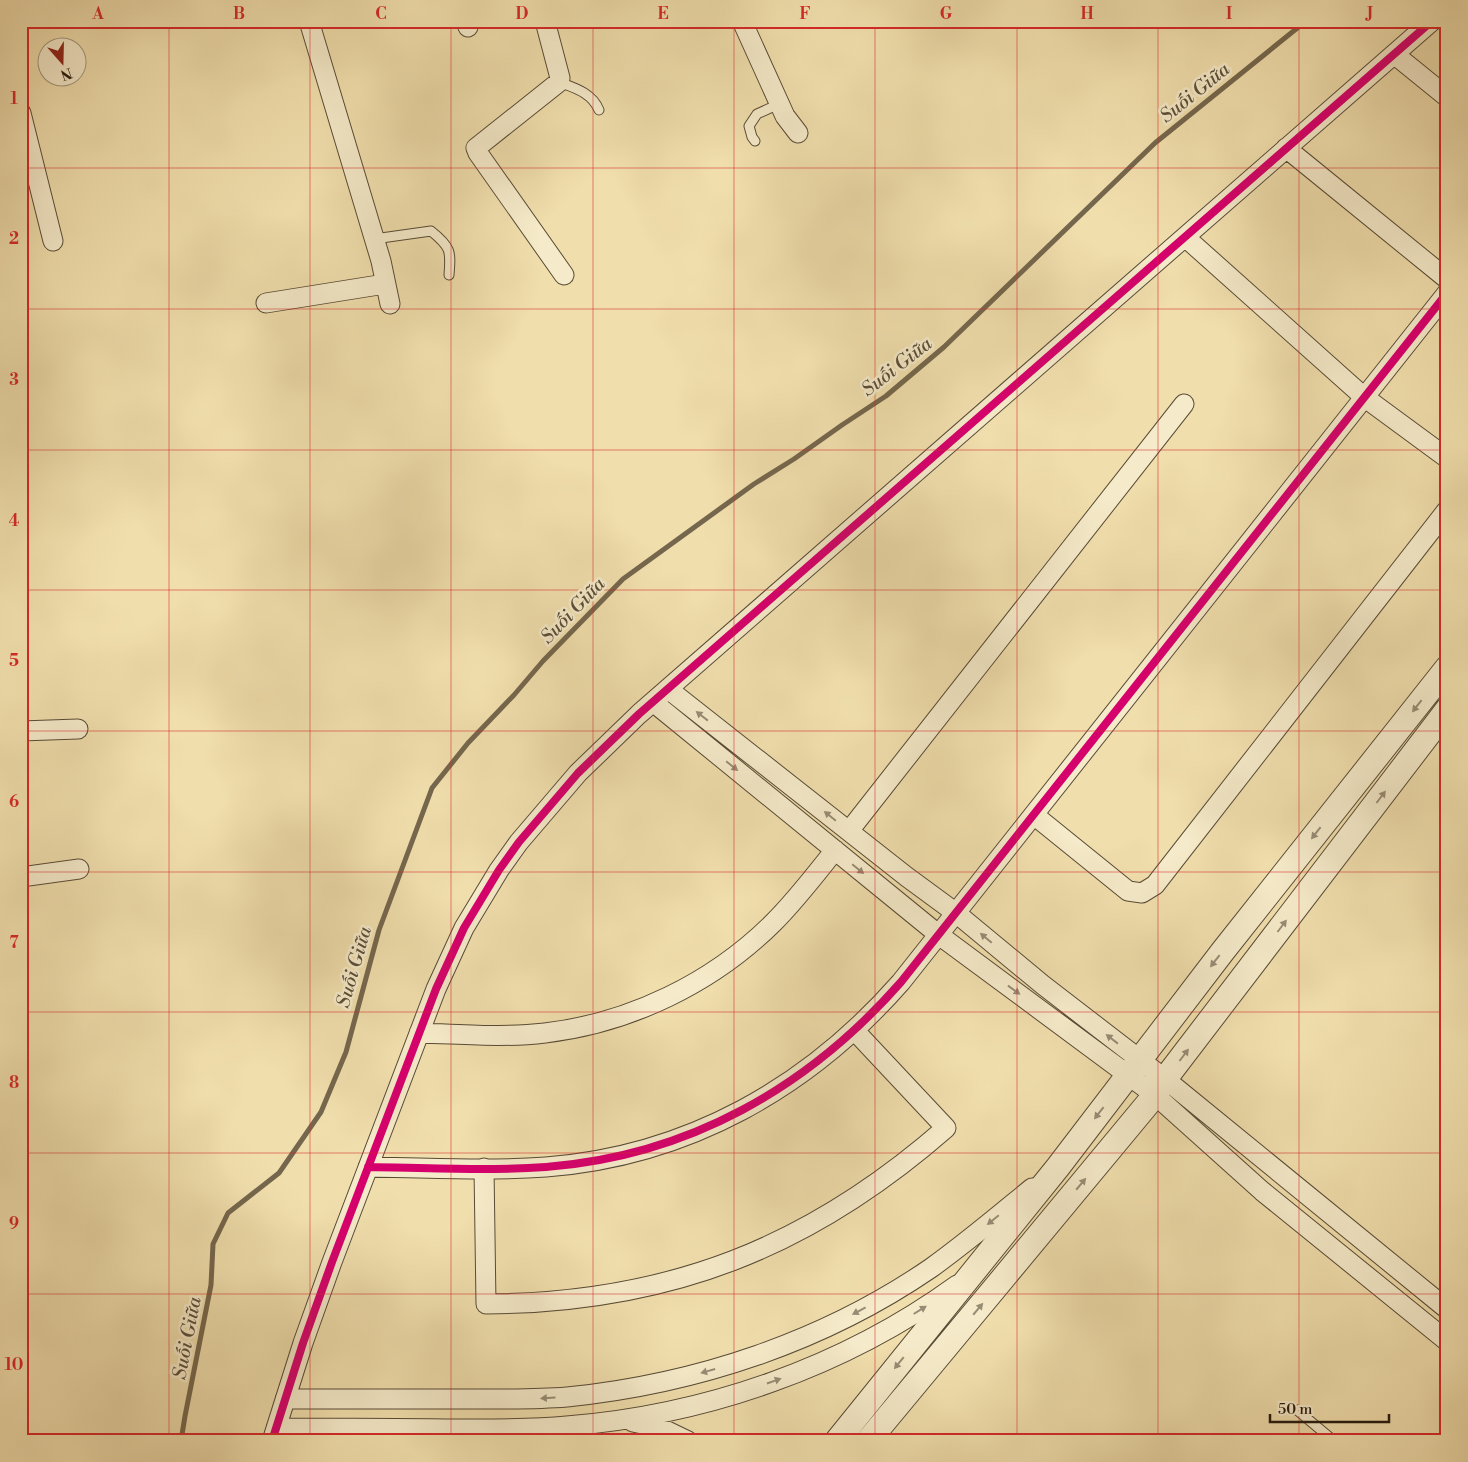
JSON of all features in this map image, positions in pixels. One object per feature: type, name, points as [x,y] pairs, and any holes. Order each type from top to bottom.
[{"type":"street","points":[[309,21],[374,239],[390,304]]},
{"type":"street","points":[[544,21],[560,78],[559,82],[476,148],[564,275]]},
{"type":"street","points":[[742,21],[779,104],[785,116],[798,133]]},
{"type":"street","points":[[968,1277],[916,1312],[868,1340],[828,1359],[743,1392],[700,1404],[612,1422],[522,1429],[274,1434],[317,1302],[436,989],[464,928],[518,842],[578,773],[653,702],[1432,21]]},
{"type":"street","points":[[1394,54],[1447,97]]},
{"type":"street","points":[[21,113],[53,241]]},
{"type":"street","points":[[1286,148],[1447,279]]},
{"type":"street","points":[[1185,237],[1364,397],[1447,458]]},
{"type":"street","points":[[266,303],[385,284]]},
{"type":"street","points":[[368,1167],[539,1167],[610,1158],[670,1141],[722,1120],[757,1102],[810,1068],[855,1031],[901,982],[1447,292]]},
{"type":"street","points":[[849,831],[1184,404]]},
{"type":"street","points":[[1034,815],[1128,891],[1142,892],[1155,885],[1447,510]]},
{"type":"street","points":[[837,1441],[1058,1167],[1134,1067],[1447,668]]},
{"type":"street","points":[[668,690],[956,913],[1042,985],[1134,1067]]},
{"type":"street","points":[[653,702],[939,935],[1134,1067],[1447,1309]]},
{"type":"street","points":[[868,1441],[1160,1087],[1447,710]]},
{"type":"street","points":[[21,731],[78,729]]},
{"type":"street","points":[[420,1033],[514,1035],[545,1033],[605,1021],[662,999],[710,974],[753,941],[792,904],[835,850]]},
{"type":"street","points":[[21,877],[79,868]]},
{"type":"street","points":[[484,1168],[486,1304],[549,1302],[602,1296],[664,1283],[733,1261],[798,1232],[838,1210],[890,1174],[946,1128],[855,1031]]},
{"type":"street","points":[[1160,1087],[1262,1191],[1447,1341]]},
{"type":"street","points":[[285,1398],[521,1399],[564,1397],[608,1392],[693,1376],[734,1363],[816,1332],[892,1292],[929,1269],[965,1243],[1058,1167]]},
{"type":"street","points":[[612,1422],[645,1424],[662,1428],[688,1441]]},
{"type":"lane","points":[[559,82],[583,91],[596,103],[599,110]]},
{"type":"lane","points":[[756,141],[752,137],[749,126],[757,114],[779,104]]},
{"type":"lane","points":[[374,239],[432,231],[446,243],[450,258],[449,275]]},
{"type":"lane","points":[[1297,1410],[1334,1441]]},
{"type":"waterway","name":"Suối Giữa","points":[[181,1441],[211,1285],[213,1244],[228,1213],[279,1173],[321,1112],[346,1052],[379,930],[432,788],[468,743],[514,695],[543,661],[623,579],[754,484],[886,396],[944,347],[1155,143],[1306,21]]},
{"type":"cycle path","points":[[272,1441],[303,1343],[332,1262],[436,989],[464,928],[499,870],[519,842],[578,773],[639,714],[1432,21]]},
{"type":"cycle path","points":[[368,1167],[479,1169],[546,1167],[598,1160],[648,1148],[696,1132],[742,1110],[785,1084],[826,1054],[865,1020],[901,982],[1447,293]]}]
